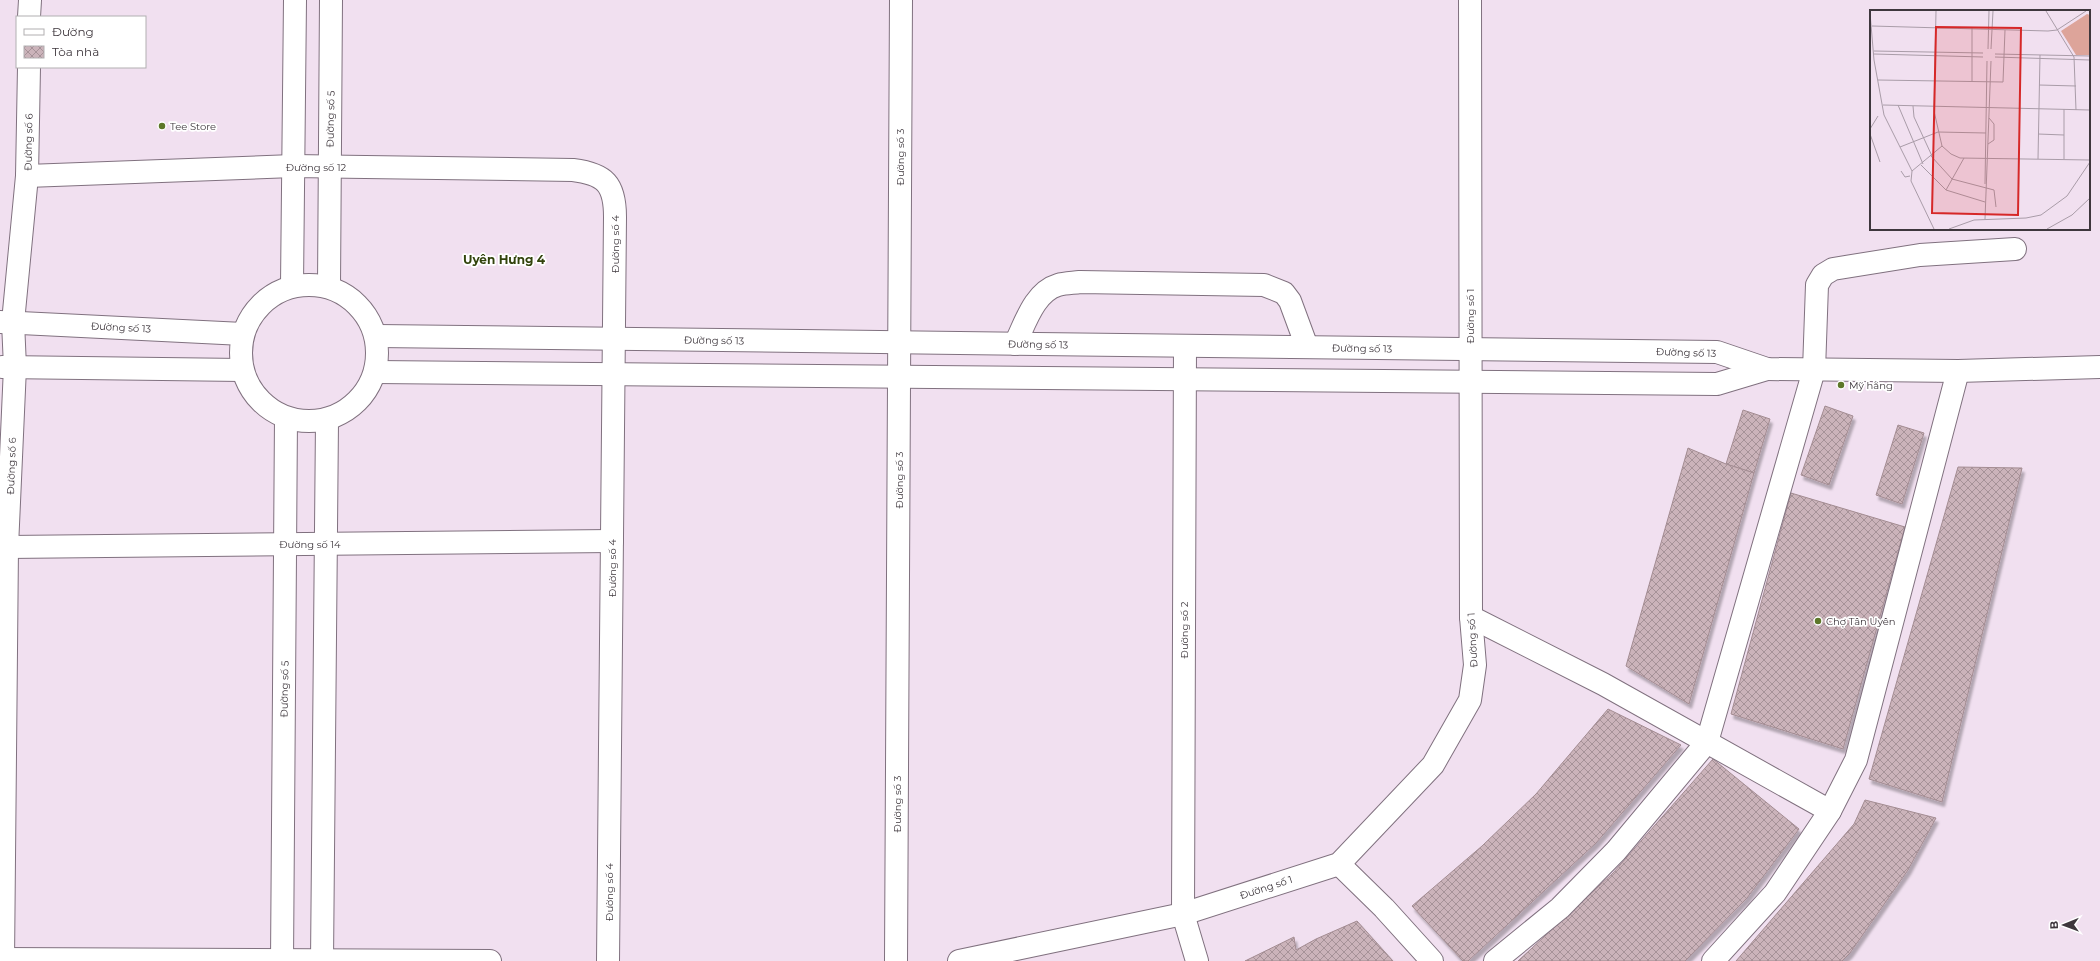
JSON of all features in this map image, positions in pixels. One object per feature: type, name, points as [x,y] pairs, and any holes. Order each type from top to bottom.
[{"type":"street","points":[[29,16],[30,0]]},
{"type":"street","points":[[292,285],[295,0]]},
{"type":"street","name":"Đường số 5","points":[[329,286],[331,0]]},
{"type":"street","name":"Đường số 3","points":[[896,961],[902,0]]},
{"type":"street","name":"Đường số 1","points":[[959,961],[1183,914],[1339,864],[1433,765],[1470,700],[1475,665],[1471,617],[1470,0]]},
{"type":"street","name":"Đường số 6","points":[[2,960],[8,547],[8,367],[6,322],[27,176],[29,68]]},
{"type":"street","name":"Đường số 12","points":[[27,176],[293,166],[573,170],[590,172],[603,179]]},
{"type":"street","name":"Đường số 4","points":[[603,179],[612,191],[615,201],[608,961]]},
{"type":"street","points":[[1495,961],[1560,908],[1616,851],[1707,742],[1814,370],[1817,285],[1823,275],[1833,269],[1920,255],[2015,249]]},
{"type":"street","points":[[1015,344],[1034,304],[1045,293],[1057,285],[1080,282],[1264,285],[1284,293],[1290,302],[1307,347]]},
{"type":"street","points":[[292,285],[329,286],[359,304],[377,336],[376,372],[358,403],[326,421],[291,420],[260,402],[242,370],[243,334],[261,303],[292,285]]},
{"type":"street","name":"Đường số 13","points":[[6,322],[243,334]]},
{"type":"street","name":"Đường số 13","points":[[377,336],[1717,352],[1767,369]]},
{"type":"street","name":"Đường số 2","points":[[1185,346],[1183,914],[1197,961]]},
{"type":"street","points":[[8,367],[242,370]]},
{"type":"street","points":[[376,372],[1717,384],[1767,369],[1958,371],[2100,367]]},
{"type":"street","points":[[1713,961],[1775,893],[1830,811],[1856,760],[1958,371]]},
{"type":"street","name":"Đường số 5","points":[[282,960],[286,418]]},
{"type":"street","points":[[322,960],[326,421]]},
{"type":"street","name":"Đường số 14","points":[[8,547],[612,541]]},
{"type":"street","points":[[1471,617],[1603,684],[1830,811]]},
{"type":"street","points":[[1339,864],[1384,908],[1432,961]]},
{"type":"street","points":[[2,960],[490,961]]},
{"type":"building","points":[[1825,406],[1853,416],[1829,485],[1801,475]]},
{"type":"building","points":[[1743,410],[1770,419],[1754,473],[1726,464]]},
{"type":"building","points":[[1898,425],[1924,433],[1902,504],[1876,495]]},
{"type":"building","points":[[1688,448],[1726,464],[1754,473],[1689,704],[1626,666]]},
{"type":"building","points":[[1958,467],[2022,468],[1942,802],[1869,779]]},
{"type":"building","name":"Chợ Tân Uyên","points":[[1791,493],[1905,527],[1843,749],[1731,714]]},
{"type":"building","points":[[1608,709],[1681,745],[1596,843],[1468,961],[1463,961],[1412,906],[1482,846],[1536,794]]},
{"type":"building","points":[[1713,759],[1799,829],[1747,898],[1685,961],[1518,961],[1613,873]]},
{"type":"building","points":[[1865,800],[1936,818],[1908,870],[1850,953],[1842,961],[1736,961],[1854,824]]},
{"type":"building","points":[[1357,921],[1393,961],[1245,961],[1294,937],[1296,950],[1316,939]]},
{"type":"place","name":"Tee Store","points":[[162,126]]},
{"type":"place","name":"Mỹ hằng","points":[[1841,385]]},
{"type":"place","name":"Chợ Tân Uyên","points":[[1818,621]]},
{"type":"district","name":"Uyên Hưng 4","points":[[504,260]]}]
